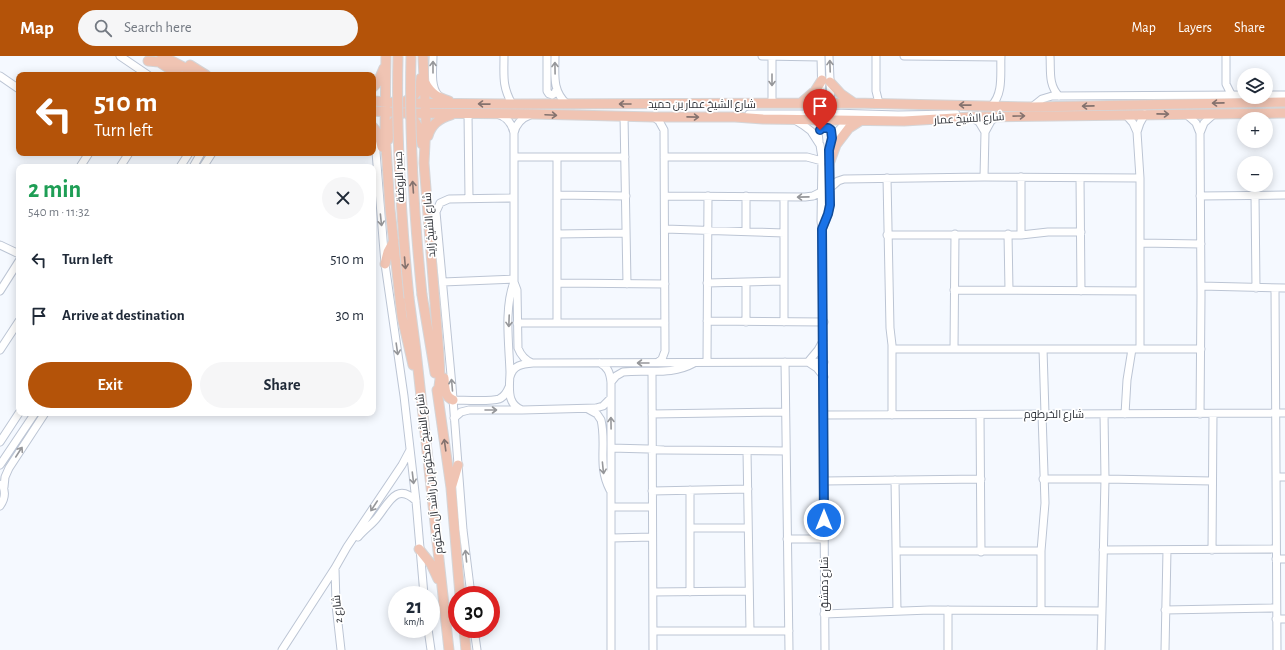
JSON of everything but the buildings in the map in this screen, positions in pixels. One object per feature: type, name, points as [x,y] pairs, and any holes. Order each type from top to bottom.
[{"type":"main road","points":[[162,56],[193,72]]},
{"type":"main road","points":[[173,56],[201,72]]},
{"type":"main road","points":[[386,56],[386,76],[392,107],[393,123],[387,149]]},
{"type":"main road","points":[[376,83],[381,76],[386,56]]},
{"type":"main road","name":"جسر الروضة","points":[[398,56],[397,110],[399,172],[408,298]]},
{"type":"main road","name":"جسر الروضة","points":[[411,56],[410,101],[412,170],[422,295]]},
{"type":"main road","points":[[419,392],[402,317],[388,178],[385,131],[392,107],[416,95],[420,86],[423,56]]},
{"type":"main road","name":"شارع الشيخ زايد","points":[[423,56],[424,80],[421,103],[425,113],[426,134],[424,163],[439,367],[438,394]]},
{"type":"main road","points":[[144,58],[164,72]]},
{"type":"main road","points":[[144,58],[159,62],[174,72]]},
{"type":"main road","points":[[424,80],[432,93],[438,97],[456,103]]},
{"type":"main road","points":[[801,103],[811,96],[826,81],[854,103]]},
{"type":"main road","points":[[1273,97],[1284,95]]},
{"type":"main road","points":[[1032,107],[1237,99]]},
{"type":"main road","name":"شارع الشيخ عمار بن حميد","points":[[376,102],[392,107],[425,113],[654,117]]},
{"type":"main road","name":"شارع الشيخ عمار بن حميد","points":[[392,107],[421,103],[801,103],[826,105],[879,103],[1032,107]]},
{"type":"main road","points":[[392,107],[413,118],[416,123],[421,138],[424,163]]},
{"type":"main road","points":[[426,183],[428,137],[430,130],[444,117],[456,113]]},
{"type":"main road","name":"شارع الشيخ عمار","points":[[654,117],[735,117],[795,120],[913,121],[996,116],[1285,113]]},
{"type":"main road","points":[[393,123],[403,119],[409,119],[416,123]]},
{"type":"main road","points":[[824,164],[836,144],[850,128],[860,121]]},
{"type":"main road","points":[[376,132],[381,140],[388,178]]},
{"type":"main road","points":[[385,264],[388,252],[394,241]]},
{"type":"main road","name":"شارع الشيخ مكتوم بن راشد آل مكتوم","points":[[422,295],[451,488],[459,586]]},
{"type":"main road","name":"شارع الشيخ مكتوم بن راشد آل مكتوم","points":[[408,298],[416,351],[419,392],[449,650]]},
{"type":"main road","points":[[435,303],[445,390],[449,399],[453,400]]},
{"type":"main road","points":[[451,488],[458,465]]},
{"type":"main road","points":[[419,549],[431,564],[442,589]]},
{"type":"street","points":[[120,56],[142,72]]},
{"type":"street","points":[[433,56],[433,88],[438,95],[446,100]]},
{"type":"street","points":[[504,56],[504,85],[506,94],[512,104]]},
{"type":"street","points":[[547,56],[547,91],[548,94],[552,95],[556,90]]},
{"type":"street","points":[[555,56],[556,90],[559,96],[567,104]]},
{"type":"street","points":[[762,56],[821,56],[826,81]]},
{"type":"street","points":[[772,56],[772,103]]},
{"type":"street","points":[[829,56],[826,81],[826,105],[834,113],[898,115],[960,114],[972,117],[979,122],[985,132]]},
{"type":"street","points":[[876,56],[876,91],[879,103]]},
{"type":"street","points":[[904,56],[1001,56],[1000,93],[1008,106]]},
{"type":"street","points":[[1050,56],[1051,81],[1054,91],[1059,96]]},
{"type":"street","points":[[1226,56],[1226,84],[1231,94]]},
{"type":"street","points":[[136,67],[136,72]]},
{"type":"street","points":[[0,76],[16,86]]},
{"type":"street","points":[[1042,99],[1051,81]]},
{"type":"street","points":[[1220,95],[1226,84]]},
{"type":"street","points":[[991,106],[1000,93]]},
{"type":"street","points":[[1032,107],[1042,99],[1049,96],[1237,94]]},
{"type":"street","points":[[735,117],[747,114],[815,114],[826,105]]},
{"type":"street","points":[[468,113],[469,198]]},
{"type":"street","points":[[495,114],[508,120],[512,125],[514,133],[514,281],[509,313],[510,381],[511,399],[516,406],[522,410]]},
{"type":"street","points":[[514,133],[517,125],[522,119],[533,114]]},
{"type":"street","points":[[1136,132],[1145,114]]},
{"type":"street","points":[[1187,114],[1196,123],[1200,133]]},
{"type":"street","points":[[1200,414],[1200,133],[1204,123],[1214,114]]},
{"type":"street","points":[[1124,414],[1127,380],[1136,349],[1140,291],[1140,178],[1136,132],[1133,123],[1126,115]]},
{"type":"street","points":[[624,116],[627,284]]},
{"type":"street","points":[[984,177],[985,132],[990,121],[996,116]]},
{"type":"street","points":[[654,117],[659,121],[664,130],[665,351],[667,357],[672,362]]},
{"type":"street","points":[[664,130],[669,121],[674,117]]},
{"type":"street","name":"شارع دمشق","points":[[795,120],[811,131],[820,145],[830,188],[829,209],[822,229]]},
{"type":"street","points":[[832,138],[849,120]]},
{"type":"street","points":[[820,145],[818,133],[822,128],[828,128],[831,130],[832,138]]},
{"type":"street","name":"شارع دمشق","points":[[824,650],[824,322],[821,192],[824,164],[832,138]]},
{"type":"street","points":[[376,152],[385,264],[404,396],[416,501],[423,586]]},
{"type":"street","points":[[514,157],[625,157]]},
{"type":"street","points":[[557,157],[557,323]]},
{"type":"street","points":[[664,157],[771,157],[824,164],[835,176],[844,179]]},
{"type":"street","points":[[830,188],[838,181],[844,179],[984,177],[1140,178]]},
{"type":"street","points":[[1021,177],[1021,234]]},
{"type":"street","points":[[887,178],[887,235],[892,349],[892,415]]},
{"type":"street","points":[[1080,178],[1081,291]]},
{"type":"street","points":[[665,196],[809,197],[821,192]]},
{"type":"street","points":[[557,195],[626,196]]},
{"type":"street","points":[[1255,195],[1256,288]]},
{"type":"street","points":[[1200,196],[1285,195]]},
{"type":"street","points":[[707,362],[708,196]]},
{"type":"street","points":[[746,196],[746,232]]},
{"type":"street","points":[[784,197],[784,322]]},
{"type":"street","points":[[469,586],[436,212],[440,203],[449,199],[514,198]]},
{"type":"street","points":[[665,229],[784,233]]},
{"type":"street","points":[[887,235],[1081,232]]},
{"type":"street","points":[[557,234],[626,233]]},
{"type":"street","points":[[954,349],[955,234]]},
{"type":"street","points":[[1008,234],[1009,290]]},
{"type":"street","points":[[1140,243],[1201,244]]},
{"type":"street","points":[[0,244],[16,253]]},
{"type":"street","points":[[7,249],[16,258]]},
{"type":"street","points":[[0,291],[16,265]]},
{"type":"street","points":[[443,282],[514,281]]},
{"type":"street","points":[[514,281],[517,290],[518,343],[520,352],[525,359],[533,363]]},
{"type":"street","points":[[707,283],[784,281]]},
{"type":"street","points":[[557,283],[665,284]]},
{"type":"street","points":[[746,283],[746,322]]},
{"type":"street","points":[[1201,286],[1285,288]]},
{"type":"street","points":[[1275,288],[1277,413],[1277,650]]},
{"type":"street","points":[[954,290],[1140,291]]},
{"type":"street","points":[[707,321],[824,322]]},
{"type":"street","points":[[517,322],[665,323]]},
{"type":"street","points":[[1,347],[16,325]]},
{"type":"street","points":[[808,362],[824,341]]},
{"type":"street","points":[[892,349],[1201,348]]},
{"type":"street","points":[[1041,610],[1041,551],[1045,503],[1043,349]]},
{"type":"street","points":[[658,362],[662,358],[665,351]]},
{"type":"street","points":[[611,382],[616,376],[623,372],[666,372],[679,370],[696,362]]},
{"type":"street","points":[[785,362],[789,650]]},
{"type":"street","points":[[808,362],[824,376]]},
{"type":"street","points":[[453,400],[499,399],[506,393],[513,370],[519,365],[533,363],[824,362]]},
{"type":"street","points":[[600,363],[609,371],[611,382],[611,650]]},
{"type":"street","points":[[652,372],[653,650]]},
{"type":"street","points":[[454,418],[461,412],[469,410],[587,408],[603,406],[610,399]]},
{"type":"street","points":[[587,408],[597,414],[601,420],[603,472],[610,490]]},
{"type":"street","points":[[652,414],[785,412]]},
{"type":"street","name":"شارع الخرطوم","points":[[824,415],[1285,413]]},
{"type":"street","points":[[1101,650],[1104,414]]},
{"type":"street","points":[[1212,550],[1213,414]]},
{"type":"street","points":[[980,415],[982,552]]},
{"type":"street","points":[[0,442],[17,416]]},
{"type":"street","points":[[0,466],[32,416]]},
{"type":"street","points":[[0,506],[5,495],[2,484],[9,468],[43,416]]},
{"type":"street","points":[[5,436],[14,432],[23,432]]},
{"type":"street","points":[[611,448],[786,451]]},
{"type":"street","points":[[282,650],[347,547],[402,465],[410,450]]},
{"type":"street","points":[[747,451],[750,631]]},
{"type":"street","points":[[1276,477],[1285,477]]},
{"type":"street","points":[[824,481],[981,479]]},
{"type":"street","points":[[1044,479],[1212,481]]},
{"type":"street","points":[[895,480],[898,611]]},
{"type":"street","points":[[652,491],[748,489]]},
{"type":"street","points":[[690,490],[690,592]]},
{"type":"street","points":[[345,552],[377,518],[394,496],[403,493],[408,494],[416,501]]},
{"type":"street","points":[[611,507],[652,507]]},
{"type":"street","points":[[690,528],[748,528]]},
{"type":"street","points":[[612,538],[652,537]]},
{"type":"street","points":[[787,539],[824,539]]},
{"type":"street","points":[[1103,550],[1276,549]]},
{"type":"street","points":[[1165,650],[1167,550]]},
{"type":"street","points":[[896,551],[1041,551]]},
{"type":"street","points":[[1276,559],[1285,559]]},
{"type":"street","name":"شارع 2","points":[[335,568],[336,600],[341,650]]},
{"type":"street","points":[[653,592],[749,591]]},
{"type":"street","points":[[1165,610],[1276,608]]},
{"type":"street","points":[[824,614],[948,610],[1102,610]]},
{"type":"street","points":[[948,610],[948,650]]},
{"type":"street","points":[[1276,619],[1285,619]]},
{"type":"street","points":[[653,631],[789,631]]},
{"type":"street","points":[[429,638],[431,650]]},
{"type":"street","points":[[475,638],[477,650]]},
{"type":"route","points":[[820,130],[825,127],[828,128],[831,130],[832,134],[829,150],[830,205],[822,229],[824,333],[824,520]]}]
